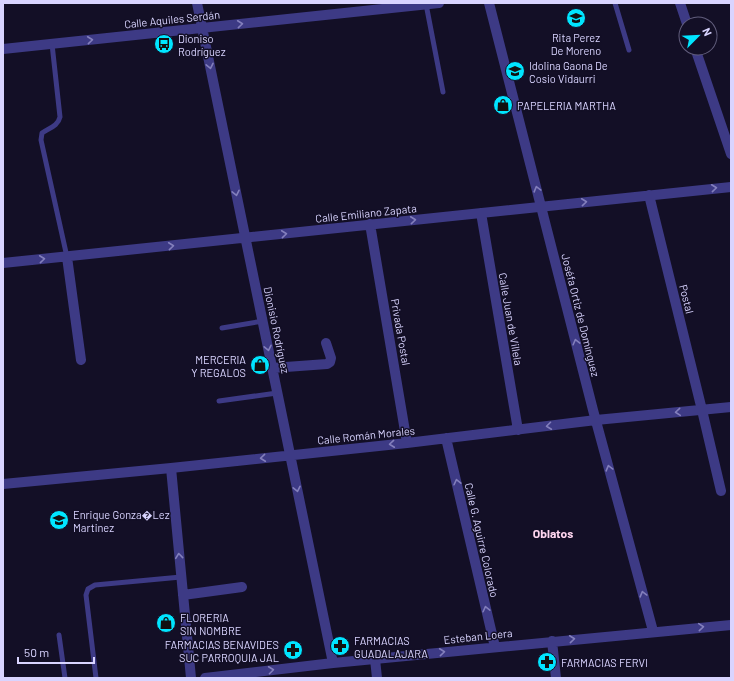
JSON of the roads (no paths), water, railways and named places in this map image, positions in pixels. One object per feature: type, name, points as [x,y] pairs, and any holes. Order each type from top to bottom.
[{"type":"street","name":"Dionisio Rodríguez","points":[[196,3],[333,663]]},
{"type":"street","name":"Calle Aquiles Serdán","points":[[3,49],[202,28],[372,6],[439,3]]},
{"type":"street","name":"Joséfa Ortiz de Domínguez","points":[[489,3],[596,420],[653,631]]},
{"type":"street","points":[[680,3],[684,16]]},
{"type":"street","points":[[698,56],[731,154]]},
{"type":"street","name":"Calle Emiliano Zapata","points":[[3,264],[731,187]]},
{"type":"street","name":"Postal","points":[[649,195],[721,491]]},
{"type":"street","name":"Calle Juan de Villela","points":[[481,213],[518,430]]},
{"type":"street","name":"Privada Postal","points":[[370,224],[407,443]]},
{"type":"street","points":[[67,257],[81,360]]},
{"type":"street","points":[[272,368],[327,364],[330,362],[331,358],[326,343]]},
{"type":"street","name":"Calle Román Morales","points":[[3,484],[407,443],[596,420],[731,407]]},
{"type":"street","name":"Calle G. Aguirre Colorado","points":[[446,438],[495,647]]},
{"type":"street","points":[[170,468],[191,678]]},
{"type":"street","points":[[183,595],[242,586]]},
{"type":"street","name":"Esteban Loera","points":[[205,678],[333,663],[653,631],[731,625]]},
{"type":"street","points":[[552,641],[556,678]]},
{"type":"street","points":[[375,659],[377,678]]},
{"type":"lane","points":[[615,3],[629,50]]},
{"type":"lane","points":[[426,4],[443,92]]},
{"type":"lane","points":[[52,44],[59,120],[56,125],[42,133],[41,140],[67,257]]},
{"type":"lane","points":[[222,328],[263,322]]},
{"type":"lane","points":[[219,401],[277,393]]},
{"type":"lane","points":[[96,678],[86,596],[88,589],[95,586],[181,577]]},
{"type":"lane","points":[[59,635],[65,678]]},
{"type":"place","name":"Rita Perez De Moreno","points":[[576,18]]},
{"type":"place","name":"Dioniso Rodríguez","points":[[164,44]]},
{"type":"place","name":"Idolina Gaona De Cosio Vidaurri","points":[[515,71]]},
{"type":"place","name":"PAPELERIA MARTHA","points":[[503,105]]},
{"type":"place","name":"MERCERIA Y REGALOS","points":[[260,365]]},
{"type":"place","name":"Enrique Gonza�Lez Martinez","points":[[59,520]]},
{"type":"place","name":"FLORERIA SIN NOMBRE","points":[[166,623]]},
{"type":"place","name":"FARMACIAS GUADALAJARA","points":[[340,646]]},
{"type":"place","name":"FARMACIAS BENAVIDES SUC PARROQUIA JAL","points":[[293,650]]},
{"type":"place","name":"FARMACIAS FERVI","points":[[547,662]]},
{"type":"district","name":"Oblatos","points":[[553,533]]}]
